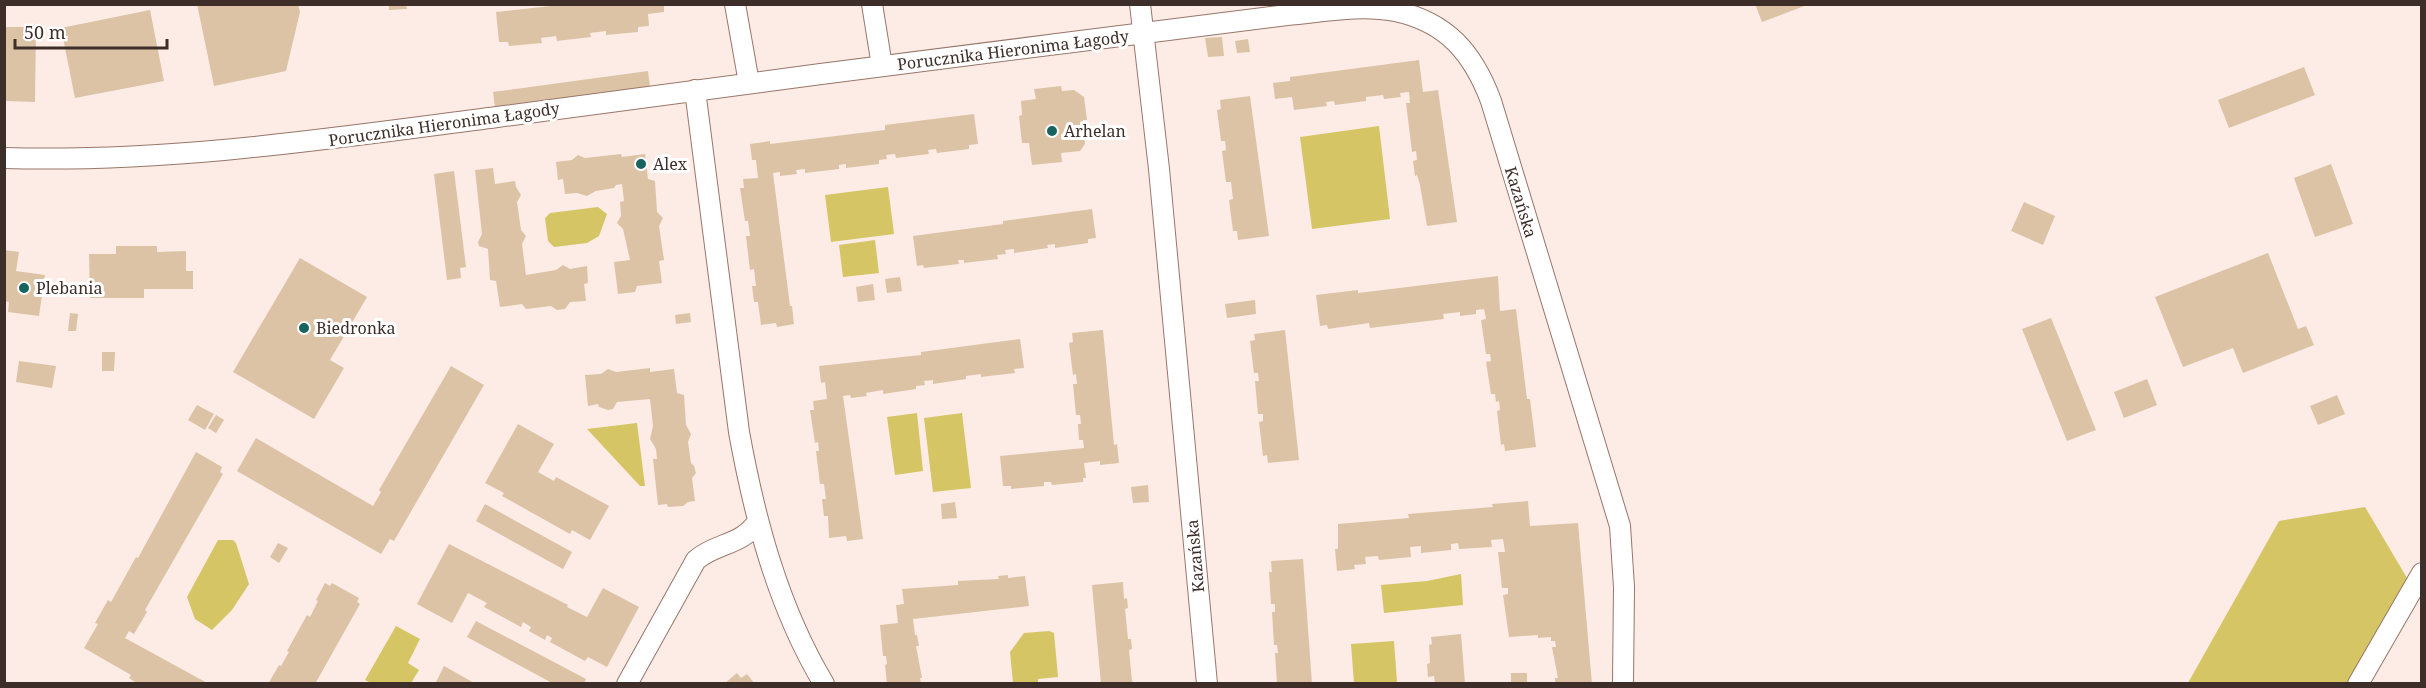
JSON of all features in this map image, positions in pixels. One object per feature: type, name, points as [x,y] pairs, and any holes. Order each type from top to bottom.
[{"type":"street","points":[[735,4],[749,83]]},
{"type":"street","name":"Porucznika Hieronima Łagody","points":[[872,4],[882,66]]},
{"type":"street","name":"Kazańska","points":[[1140,4],[1159,169],[1207,684]]},
{"type":"street","name":"Kazańska","points":[[1144,34],[1360,8],[1380,9],[1414,16],[1430,24],[1452,39],[1472,58],[1491,101],[1620,526],[1624,587],[1623,684]]},
{"type":"street","name":"Porucznika Hieronima Łagody","points":[[4,158],[89,159],[319,141],[695,90],[1144,34]]},
{"type":"street","points":[[695,90],[739,432],[758,521],[788,615],[824,684]]},
{"type":"street","points":[[627,684],[696,560],[708,551],[736,542],[753,530],[758,521]]},
{"type":"street","points":[[736,542],[761,546],[767,550]]},
{"type":"street","points":[[2358,684],[2421,573]]},
{"type":"shaded area","points":[[1379,126],[1390,219],[1312,229],[1300,137]]},
{"type":"shaded area","points":[[888,187],[894,234],[831,242],[825,195]]},
{"type":"shaded area","points":[[598,207],[607,214],[599,236],[587,243],[554,247],[548,241],[545,218],[550,213]]},
{"type":"shaded area","points":[[875,240],[879,273],[843,277],[839,245]]},
{"type":"shaded area","points":[[917,413],[923,471],[895,475],[887,417]]},
{"type":"shaded area","points":[[962,413],[971,488],[933,492],[924,418]]},
{"type":"shaded area","points":[[637,423],[645,486],[640,486],[587,429]]},
{"type":"shaded area","points":[[2365,507],[2407,578],[2347,683],[2188,683],[2279,521]]},
{"type":"shaded area","points":[[218,540],[233,540],[236,543],[249,584],[232,610],[212,630],[195,619],[187,597]]},
{"type":"shaded area","points":[[1461,574],[1463,605],[1384,613],[1381,585],[1427,581]]},
{"type":"shaded area","points":[[396,626],[420,639],[408,663],[419,670],[411,683],[371,683],[365,680]]},
{"type":"shaded area","points":[[1049,631],[1054,633],[1058,677],[1038,679],[1038,683],[1013,683],[1010,652],[1024,633]]},
{"type":"shaded area","points":[[1394,641],[1397,682],[1354,683],[1351,644]]},
{"type":"building","points":[[197,4],[298,4],[300,12],[286,71],[214,86]]},
{"type":"building","points":[[389,4],[406,4],[407,9],[389,10]]},
{"type":"building","points":[[569,4],[664,4],[664,12],[648,14],[649,26],[638,27],[638,32],[606,35],[606,31],[590,33],[591,37],[557,41],[556,36],[541,38],[542,43],[509,46],[508,42],[499,42],[496,12]]},
{"type":"building","points":[[1755,4],[1807,4],[1807,5],[1762,22]]},
{"type":"building","points":[[150,10],[164,81],[75,98],[61,28]]},
{"type":"building","points":[[4,27],[36,27],[35,102],[4,101]]},
{"type":"building","points":[[1222,37],[1224,56],[1208,57],[1205,38]]},
{"type":"building","points":[[1248,39],[1250,52],[1237,53],[1235,41]]},
{"type":"building","points":[[1419,60],[1423,92],[1438,90],[1457,222],[1427,226],[1420,185],[1417,175],[1415,176],[1413,161],[1417,160],[1416,151],[1412,152],[1406,103],[1410,103],[1409,92],[1400,93],[1401,97],[1384,99],[1383,95],[1366,97],[1366,101],[1335,105],[1334,101],[1326,102],[1327,106],[1294,110],[1292,97],[1275,99],[1273,83],[1290,81],[1290,77]]},
{"type":"building","points":[[2304,67],[2315,95],[2229,128],[2218,100]]},
{"type":"building","points":[[648,71],[650,87],[495,108],[493,92]]},
{"type":"building","name":"Arhelan","points":[[1061,86],[1062,91],[1074,90],[1084,97],[1087,120],[1083,120],[1085,144],[1080,151],[1061,153],[1062,162],[1032,165],[1029,143],[1022,143],[1019,116],[1022,115],[1021,101],[1036,99],[1034,89]]},
{"type":"building","points":[[1250,96],[1269,236],[1238,240],[1237,231],[1233,231],[1229,200],[1233,199],[1231,182],[1226,182],[1222,151],[1226,150],[1225,141],[1221,141],[1217,110],[1221,109],[1220,100]]},
{"type":"building","points":[[974,114],[978,144],[969,145],[969,149],[937,153],[936,149],[928,150],[929,154],[896,158],[895,154],[886,155],[887,159],[879,160],[879,164],[846,168],[846,164],[839,165],[839,169],[805,173],[805,169],[796,170],[797,174],[780,176],[780,172],[773,173],[794,324],[777,327],[776,323],[761,325],[758,302],[754,302],[752,286],[756,286],[754,269],[750,270],[746,236],[750,236],[748,221],[745,221],[740,188],[744,188],[743,179],[758,178],[756,160],[752,160],[750,144],[770,141],[770,144],[885,130],[885,125]]},
{"type":"building","points":[[621,154],[622,157],[645,154],[648,179],[655,181],[657,212],[663,218],[659,226],[664,260],[659,261],[662,283],[637,286],[635,292],[618,294],[614,262],[630,260],[623,229],[617,223],[621,216],[620,202],[624,201],[622,184],[596,191],[587,196],[577,193],[565,194],[563,179],[558,180],[556,162],[572,160],[578,155],[585,158]]},
{"type":"building","points":[[2331,164],[2353,224],[2315,237],[2294,178]]},
{"type":"building","points":[[493,168],[495,184],[515,181],[521,195],[517,202],[521,230],[526,236],[522,244],[526,275],[556,270],[563,265],[570,269],[587,266],[588,283],[584,284],[586,301],[570,302],[565,309],[557,310],[551,306],[526,309],[522,304],[500,307],[496,281],[490,280],[488,249],[479,246],[478,242],[482,234],[475,170]]},
{"type":"building","points":[[454,171],[466,267],[460,268],[461,278],[447,280],[434,174]]},
{"type":"building","points":[[2024,202],[2055,216],[2043,245],[2011,231]]},
{"type":"building","points":[[1092,209],[1096,238],[1088,239],[1088,243],[1055,248],[1055,244],[1047,245],[1048,248],[1014,253],[1014,249],[1005,250],[1006,254],[997,255],[998,259],[964,263],[964,260],[958,260],[959,264],[924,268],[923,265],[917,266],[913,236]]},
{"type":"building","points":[[116,246],[157,246],[157,252],[186,251],[186,271],[193,271],[193,289],[144,289],[144,298],[90,298],[89,254],[116,254]]},
{"type":"building","name":"Plebania","points":[[4,250],[19,252],[16,271],[45,275],[39,316],[8,312],[9,302],[4,301]]},
{"type":"building","points":[[2268,253],[2298,329],[2306,326],[2314,345],[2243,373],[2233,348],[2183,367],[2155,297]]},
{"type":"building","name":"Biedronka","points":[[300,258],[367,297],[330,360],[344,368],[314,419],[233,372]]},
{"type":"building","points":[[1498,276],[1500,311],[1516,309],[1527,399],[1530,399],[1536,447],[1505,451],[1504,444],[1501,445],[1497,411],[1500,410],[1499,401],[1496,402],[1495,394],[1491,394],[1486,362],[1491,361],[1490,354],[1486,354],[1481,320],[1486,319],[1484,309],[1476,310],[1476,314],[1460,316],[1460,312],[1443,314],[1444,319],[1370,328],[1369,323],[1328,329],[1327,325],[1320,326],[1316,295],[1358,290],[1358,293]]},
{"type":"building","points":[[900,277],[902,291],[887,293],[885,279]]},
{"type":"building","points":[[873,284],[875,300],[858,302],[856,287]]},
{"type":"building","points":[[1255,300],[1256,314],[1227,318],[1225,304]]},
{"type":"building","points":[[70,313],[78,314],[76,331],[68,331]]},
{"type":"building","points":[[690,313],[691,322],[676,324],[675,315]]},
{"type":"building","points":[[2051,318],[2096,430],[2067,441],[2022,329]]},
{"type":"building","points":[[1103,330],[1114,445],[1117,444],[1119,463],[1100,465],[1100,461],[1084,463],[1086,478],[1083,478],[1083,482],[1052,485],[1051,482],[1044,482],[1044,486],[1011,489],[1011,486],[1003,486],[1000,456],[1084,448],[1083,440],[1079,440],[1078,424],[1081,424],[1080,415],[1076,415],[1073,384],[1077,384],[1076,374],[1073,375],[1069,343],[1073,342],[1072,333]]},
{"type":"building","points":[[1285,330],[1299,460],[1268,463],[1267,455],[1263,456],[1259,422],[1263,421],[1263,414],[1258,414],[1255,381],[1259,381],[1258,373],[1254,373],[1250,341],[1255,340],[1254,334]]},
{"type":"building","points":[[1020,339],[1024,368],[1014,369],[1015,373],[981,377],[981,374],[966,376],[966,379],[933,384],[933,380],[924,381],[925,385],[916,386],[916,389],[883,394],[883,390],[866,393],[867,396],[851,398],[850,395],[843,396],[863,539],[847,541],[846,536],[829,538],[828,516],[824,516],[822,499],[826,499],[824,484],[820,484],[816,451],[819,451],[818,442],[815,443],[810,410],[814,410],[813,401],[827,399],[825,382],[821,383],[819,366],[921,355],[921,352]]},
{"type":"building","points":[[102,352],[115,352],[114,371],[102,371]]},
{"type":"building","points":[[19,361],[56,366],[52,388],[16,382]]},
{"type":"building","points":[[451,366],[484,385],[394,541],[390,539],[381,554],[237,471],[256,438],[373,506],[381,492],[379,490]]},
{"type":"building","points":[[650,368],[650,372],[674,369],[677,393],[684,395],[686,425],[691,434],[688,442],[691,463],[696,473],[692,478],[695,501],[683,506],[658,505],[653,459],[657,459],[656,449],[650,439],[653,426],[650,399],[617,402],[613,409],[608,410],[599,407],[598,404],[588,406],[585,375],[601,374],[608,369],[616,372]]},
{"type":"building","points":[[2147,379],[2157,405],[2124,418],[2114,392]]},
{"type":"building","points":[[2337,395],[2345,414],[2318,425],[2310,406]]},
{"type":"building","points":[[197,405],[214,414],[205,430],[188,420]]},
{"type":"building","points":[[216,415],[224,420],[216,433],[208,428]]},
{"type":"building","points":[[518,424],[554,444],[538,472],[554,481],[556,477],[609,506],[590,540],[572,530],[570,534],[502,496],[504,493],[485,483]]},
{"type":"building","points":[[196,452],[222,467],[220,472],[223,474],[145,610],[147,612],[134,634],[129,631],[125,638],[209,684],[138,684],[129,678],[131,675],[84,648],[108,600],[111,602],[136,557],[138,558]]},
{"type":"building","points":[[1148,485],[1149,502],[1133,503],[1131,487]]},
{"type":"building","points":[[1528,501],[1530,526],[1578,523],[1592,684],[1555,684],[1555,678],[1558,678],[1552,647],[1556,647],[1551,637],[1538,638],[1538,635],[1509,637],[1503,595],[1508,594],[1508,588],[1502,588],[1498,552],[1505,552],[1503,539],[1491,540],[1492,547],[1459,549],[1458,543],[1451,544],[1451,550],[1421,553],[1421,546],[1410,547],[1411,557],[1379,560],[1378,556],[1365,557],[1366,564],[1354,565],[1355,569],[1337,571],[1335,549],[1338,549],[1338,524],[1409,518],[1408,514],[1493,507],[1492,504]]},
{"type":"building","points":[[955,502],[957,518],[942,519],[941,504]]},
{"type":"building","points":[[485,504],[572,552],[563,569],[476,521]]},
{"type":"building","points":[[278,543],[288,548],[279,563],[270,557]]},
{"type":"building","points":[[449,544],[587,617],[603,588],[639,607],[607,667],[588,657],[585,661],[550,642],[552,638],[547,635],[545,640],[529,631],[531,627],[523,622],[521,627],[484,607],[487,603],[468,593],[452,623],[417,604]]},
{"type":"building","points":[[1303,559],[1312,684],[1277,684],[1275,653],[1278,653],[1277,645],[1274,645],[1272,612],[1275,612],[1275,604],[1271,604],[1269,572],[1272,572],[1271,561]]},
{"type":"building","points":[[1008,575],[1008,578],[1025,576],[1029,606],[913,619],[919,646],[916,646],[921,684],[887,684],[885,665],[887,664],[886,656],[883,656],[880,625],[898,623],[896,605],[904,604],[902,589],[958,585],[958,581],[999,579],[998,576]]},
{"type":"building","points":[[1123,582],[1124,599],[1127,598],[1128,608],[1125,609],[1128,639],[1131,639],[1132,649],[1129,650],[1132,681],[1135,684],[1101,684],[1092,585]]},
{"type":"building","points":[[325,583],[330,586],[332,583],[359,598],[357,602],[360,604],[315,684],[268,684],[289,652],[287,651],[307,615],[310,617]]},
{"type":"building","points":[[476,621],[586,679],[584,684],[554,684],[467,637]]},
{"type":"building","points":[[1461,634],[1465,684],[1435,684],[1434,676],[1428,677],[1427,664],[1430,663],[1431,637]]},
{"type":"building","points":[[444,666],[476,684],[435,684]]},
{"type":"building","points":[[737,673],[741,678],[747,674],[755,684],[724,684]]},
{"type":"building","points":[[1511,673],[1527,673],[1527,684],[1511,684]]},
{"type":"place","name":"Arhelan","points":[[1052,131]]},
{"type":"place","name":"Alex","points":[[641,164]]},
{"type":"place","name":"Plebania","points":[[24,288]]},
{"type":"place","name":"Biedronka","points":[[304,328]]}]
